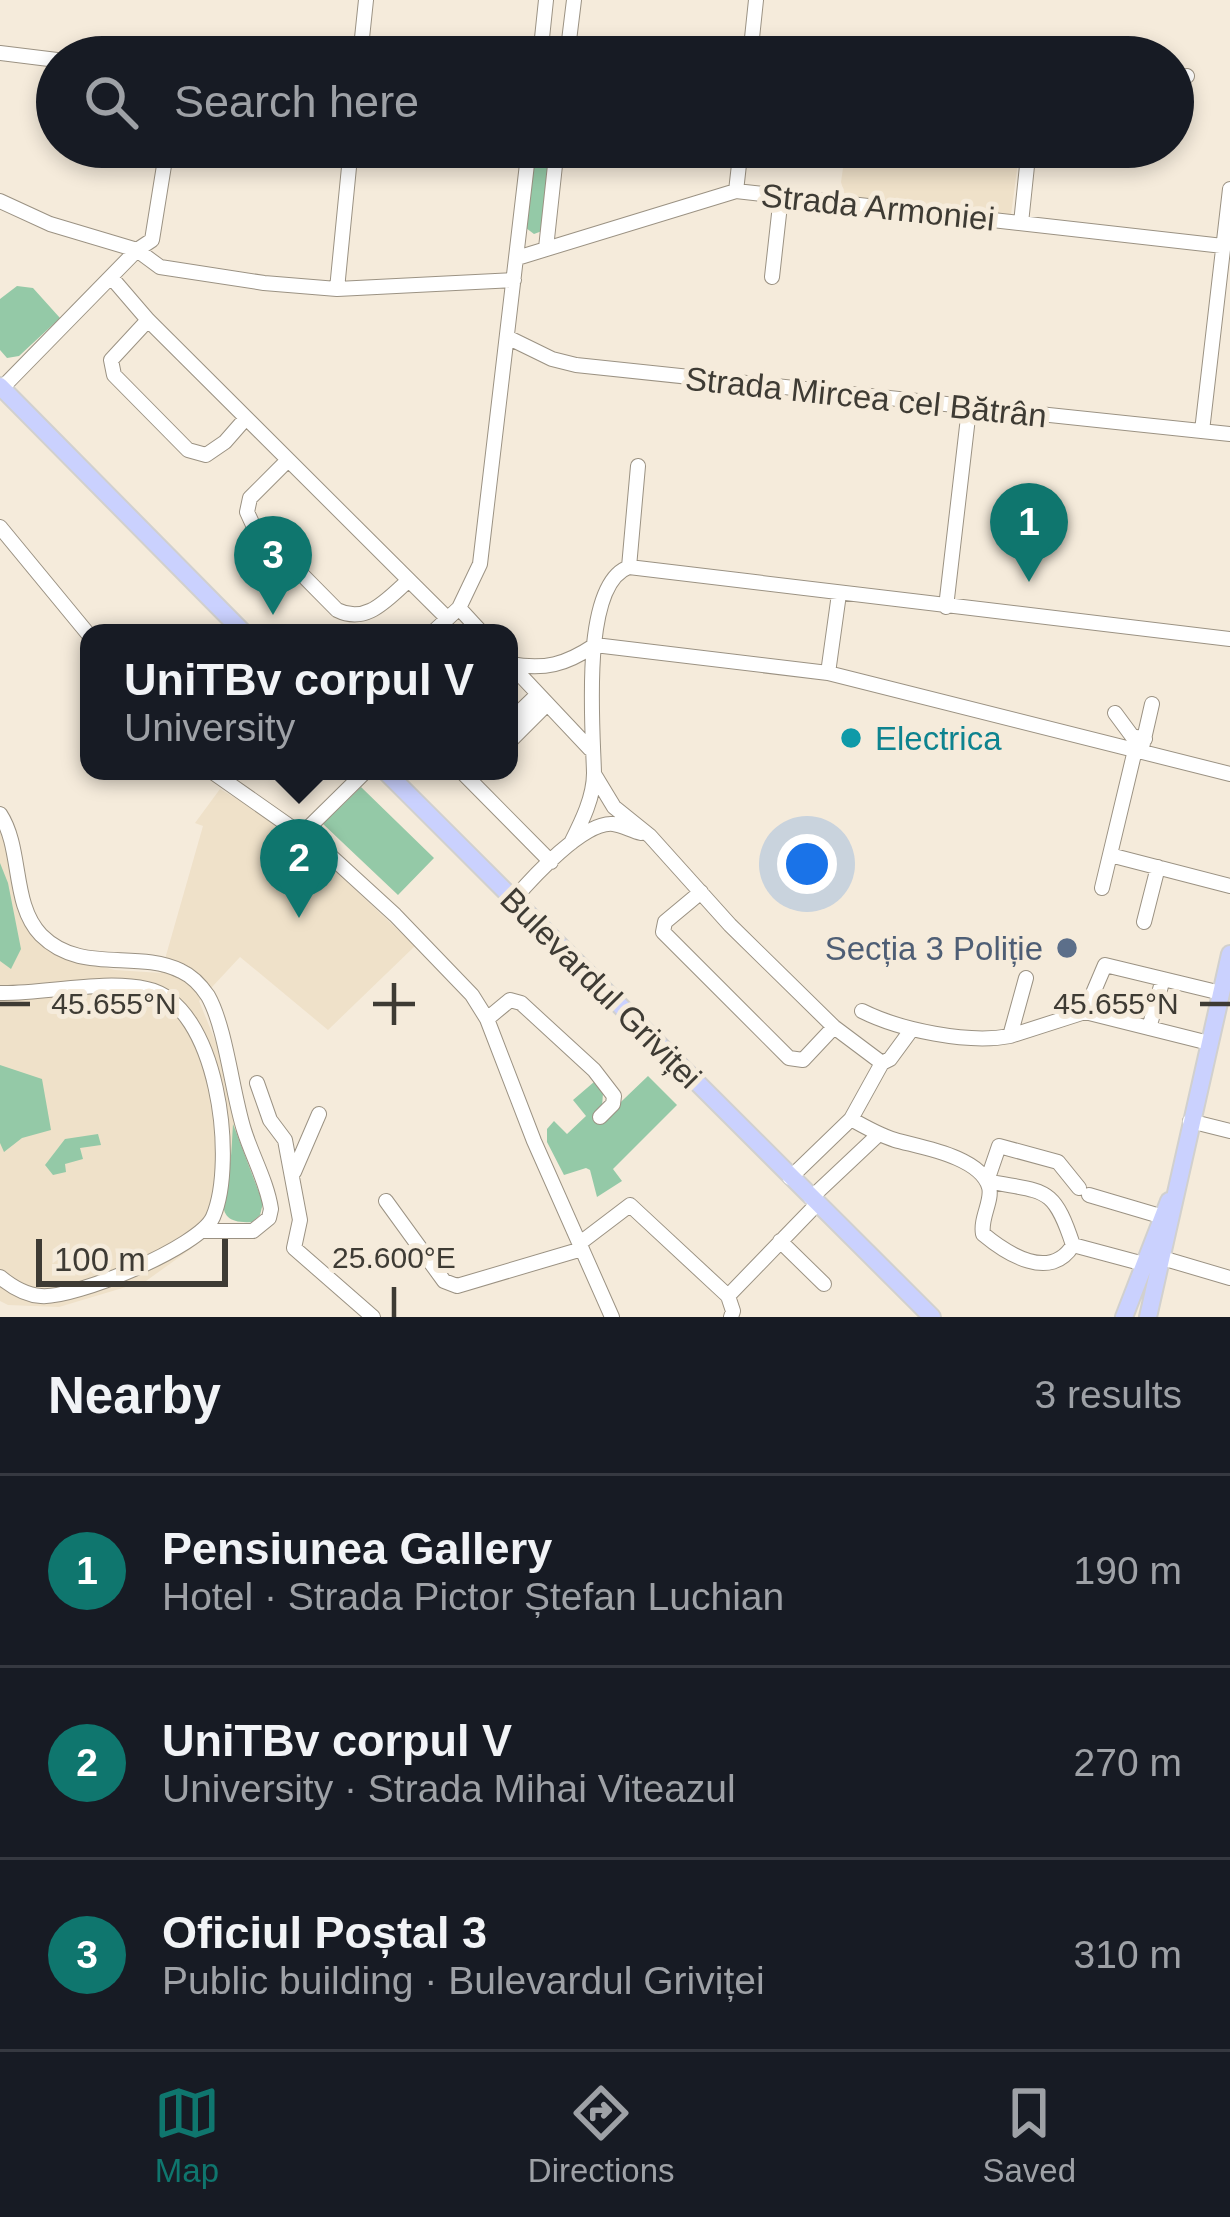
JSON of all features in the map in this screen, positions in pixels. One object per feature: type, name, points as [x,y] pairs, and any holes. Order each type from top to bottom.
[{"type":"main road","points":[[1,387],[235,624]]},
{"type":"main road","name":"Bulevardul Griviței","points":[[394,780],[932,1317]]},
{"type":"main road","points":[[1124,1317],[1153,1261],[1173,1195],[1230,954]]},
{"type":"main road","points":[[1148,1317],[1160,1216],[1173,1195]]},
{"type":"street","points":[[362,36],[366,0]]},
{"type":"street","points":[[542,36],[546,0]]},
{"type":"street","points":[[570,36],[574,0]]},
{"type":"street","points":[[752,36],[756,0]]},
{"type":"street","points":[[0,53],[36,57]]},
{"type":"street","points":[[1,387],[152,240],[164,168]]},
{"type":"street","points":[[337,289],[349,168]]},
{"type":"street","points":[[441,624],[453,613],[480,565],[528,168]]},
{"type":"street","points":[[546,248],[555,168]]},
{"type":"street","points":[[517,258],[736,191],[739,168]]},
{"type":"street","name":"Strada Armoniei","points":[[1021,223],[1027,168]]},
{"type":"street","points":[[1202,431],[1230,189]]},
{"type":"street","name":"Strada Armoniei","points":[[736,191],[1223,245]]},
{"type":"street","points":[[772,277],[781,196]]},
{"type":"street","points":[[0,201],[50,224],[137,250],[160,267],[263,283],[337,289],[514,280]]},
{"type":"street","points":[[111,277],[148,320],[409,580],[469,624]]},
{"type":"street","points":[[148,320],[111,360],[114,375],[188,450],[206,454],[225,442],[246,418]]},
{"type":"street","name":"Strada Mircea cel Bătrân","points":[[507,337],[576,365],[1230,434]]},
{"type":"street","points":[[946,607],[968,409]]},
{"type":"street","points":[[288,460],[250,498],[247,512],[253,525],[338,610],[362,616],[409,580]]},
{"type":"street","points":[[629,567],[638,466]]},
{"type":"street","points":[[0,527],[80,624]]},
{"type":"street","points":[[571,843],[585,816],[594,774],[590,749],[595,645],[603,601],[612,580],[629,567],[1230,639]]},
{"type":"street","points":[[828,674],[839,594]]},
{"type":"street","points":[[518,665],[562,665],[595,645],[828,674],[1140,747],[1230,774]]},
{"type":"street","points":[[518,673],[590,749]]},
{"type":"street","points":[[518,716],[542,699]]},
{"type":"street","points":[[518,730],[542,699]]},
{"type":"street","points":[[1102,888],[1152,704]]},
{"type":"street","points":[[1115,713],[1140,747]]},
{"type":"street","points":[[594,774],[612,804]]},
{"type":"street","points":[[224,780],[303,833],[395,914],[472,995],[487,1019],[534,1141],[612,1317]]},
{"type":"street","points":[[303,833],[358,780]]},
{"type":"street","points":[[476,780],[551,862]]},
{"type":"street","points":[[590,799],[601,796],[650,836],[834,1027],[882,1063]]},
{"type":"street","points":[[514,899],[571,843],[604,825],[612,804]]},
{"type":"street","points":[[0,814],[12,840],[27,912],[38,932],[70,954],[87,959],[182,971],[209,998],[244,1130],[271,1209],[269,1219],[253,1231],[203,1231]]},
{"type":"street","points":[[585,816],[650,836]]},
{"type":"street","points":[[1110,855],[1230,886]]},
{"type":"street","points":[[1144,922],[1158,867]]},
{"type":"street","points":[[701,892],[665,922],[663,932],[789,1058],[803,1060],[834,1027]]},
{"type":"street","points":[[1084,1012],[1105,965],[1221,993]]},
{"type":"street","points":[[1010,1036],[1026,978]]},
{"type":"street","points":[[1149,1028],[1163,979]]},
{"type":"street","points":[[0,993],[146,988],[163,994],[188,1017],[205,1053],[224,1132],[219,1191],[212,1220],[203,1231],[86,1287],[50,1296],[0,1290]]},
{"type":"street","points":[[487,1019],[510,1000],[521,1003],[614,1096],[613,1104],[600,1117]]},
{"type":"street","points":[[862,1010],[912,1030],[975,1039],[1010,1036],[1084,1012],[1209,1043]]},
{"type":"street","points":[[790,1178],[850,1119],[882,1063],[912,1030]]},
{"type":"street","points":[[257,1083],[270,1120],[285,1140],[300,1229],[294,1248],[373,1317]]},
{"type":"street","points":[[292,1177],[319,1114]]},
{"type":"street","points":[[850,1119],[879,1134],[944,1150],[987,1181],[1045,1193],[1056,1201],[1073,1245]]},
{"type":"street","points":[[1190,1121],[1230,1131]]},
{"type":"street","points":[[728,1296],[879,1134]]},
{"type":"street","points":[[1073,1245],[1066,1257],[1051,1264],[1008,1255],[983,1234],[981,1222],[990,1190],[987,1181],[999,1146],[1058,1162],[1084,1192],[1160,1216]]},
{"type":"street","points":[[386,1202],[444,1281],[457,1286],[581,1246],[630,1205],[728,1296],[734,1311],[731,1317]]},
{"type":"street","points":[[780,1241],[824,1284]]},
{"type":"street","points":[[1073,1245],[1230,1278]]},
{"type":"street","points":[[0,1277],[23,1292]]},
{"type":"shaded area","points":[[843,168],[1017,168],[1011,215],[845,196]]},
{"type":"shaded area","points":[[220,789],[295,833],[415,946],[328,1030],[240,957],[199,1001],[217,1045],[238,1134],[225,1212],[202,1226],[192,1248],[146,1281],[59,1307],[8,1305],[0,1301],[0,825],[33,935],[60,956],[115,970],[161,973],[203,826],[195,823]]},
{"type":"green space","points":[[531,168],[551,168],[542,231],[534,234],[526,228]]},
{"type":"green space","points":[[17,286],[33,288],[60,318],[19,356],[7,358],[0,350],[0,299]]},
{"type":"green space","points":[[361,787],[434,858],[398,895],[323,824]]},
{"type":"green space","points":[[0,863],[21,949],[11,969],[0,961]]},
{"type":"green space","points":[[0,1065],[42,1079],[51,1130],[22,1138],[4,1152],[0,1143]]},
{"type":"green space","points":[[648,1076],[677,1105],[613,1169],[622,1181],[597,1197],[590,1170],[564,1175],[547,1142],[547,1129],[554,1121],[567,1134],[586,1116],[573,1100],[594,1082],[603,1093],[601,1121]]},
{"type":"green space","points":[[233,1124],[263,1203],[252,1222],[230,1218],[223,1205]]},
{"type":"green space","points":[[98,1134],[101,1145],[80,1148],[83,1159],[65,1164],[66,1172],[53,1175],[45,1165],[65,1139]]},
{"type":"place","name":"Pensiunea Gallery","points":[[1029,582]]},
{"type":"place","name":"Oficiul Poștal 3","points":[[273,615]]},
{"type":"place","name":"Electrica","points":[[851,738]]},
{"type":"place","name":"UniTBv corpul V","points":[[299,918]]},
{"type":"place","name":"Secția 3 Poliție","points":[[1067,948]]}]
